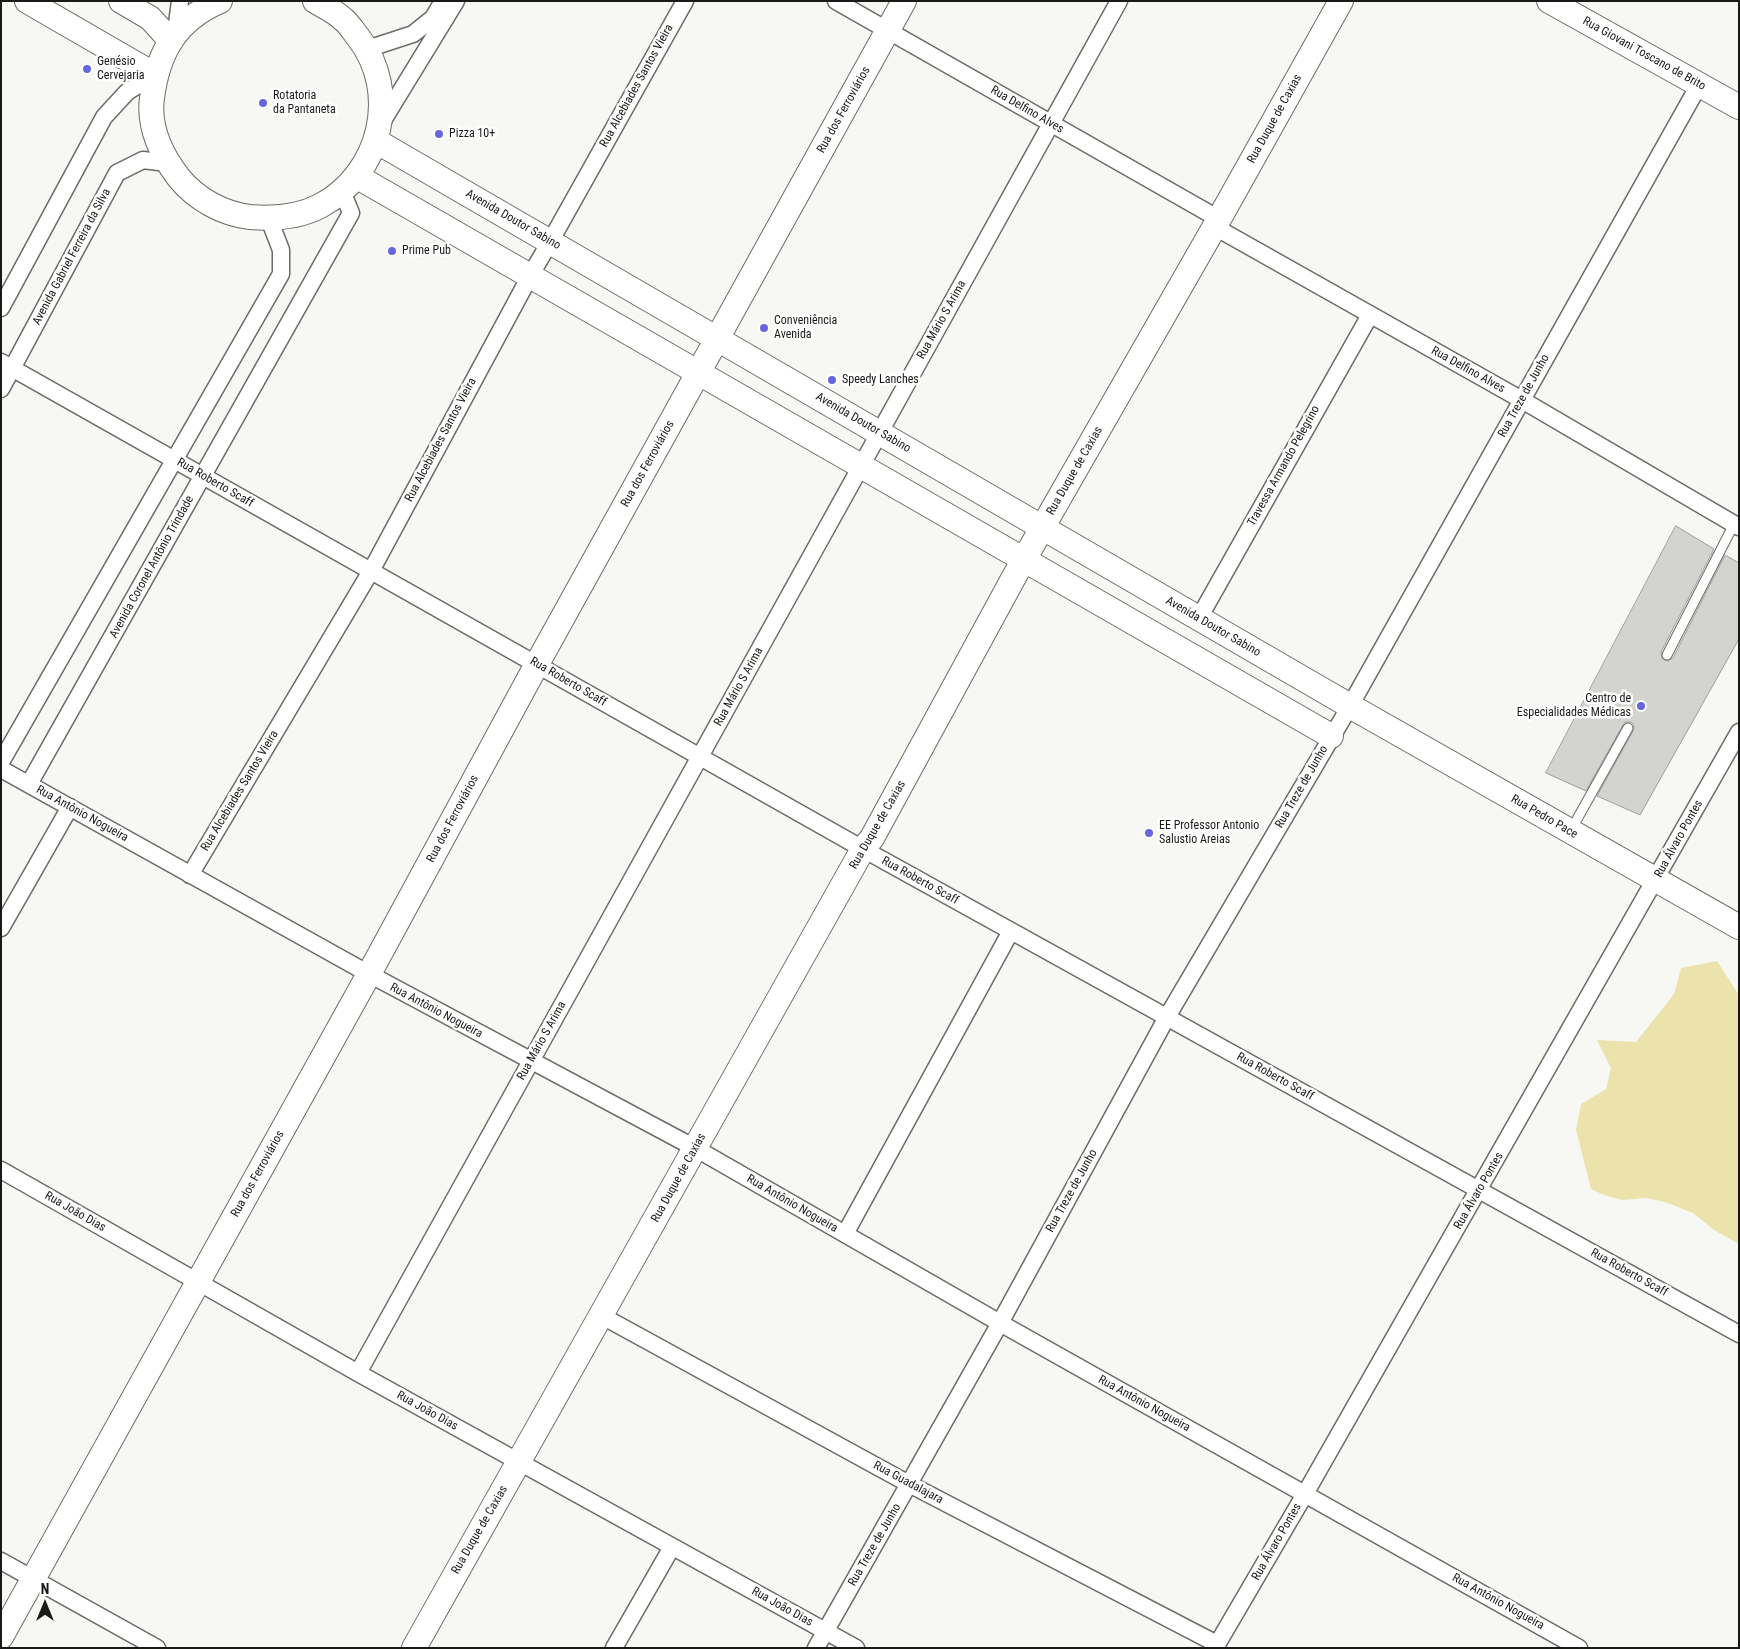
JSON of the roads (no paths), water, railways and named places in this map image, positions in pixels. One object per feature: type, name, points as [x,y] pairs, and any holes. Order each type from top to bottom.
[{"type":"main road","points":[[27,1],[155,75]]},
{"type":"main road","points":[[121,1],[150,18],[174,36]]},
{"type":"main road","points":[[220,1],[204,8],[174,36],[163,53],[155,75],[151,105],[156,135],[168,163],[186,186],[210,204],[239,215],[269,219],[295,215],[320,206],[349,184],[368,159],[381,118],[381,94],[377,71],[367,49],[344,20],[315,1]]},
{"type":"main road","name":"Rua dos Ferroviários","points":[[1,1637],[369,974],[536,664],[904,1]]},
{"type":"main road","name":"Rua Duque de Caxias","points":[[414,1648],[864,849],[872,838],[1024,560],[1220,225],[1341,1]]},
{"type":"main road","name":"Rua Giovani Toscano de Brito","points":[[1554,2],[1739,107]]},
{"type":"main road","name":"Avenida Doutor Sabino","points":[[377,135],[550,242],[1350,706]]},
{"type":"main road","points":[[349,184],[530,276],[1331,736]]},
{"type":"main road","name":"Rua Pedro Pace","points":[[1350,706],[1739,927]]},
{"type":"street","points":[[174,36],[180,1]]},
{"type":"street","points":[[367,49],[414,34],[433,18],[443,1]]},
{"type":"street","points":[[377,135],[456,1]]},
{"type":"street","name":"Rua Alcebiades Santos Vieira","points":[[190,875],[371,571],[530,276],[685,1]]},
{"type":"street","name":"Rua Delfino Alves","points":[[836,1],[1051,124],[1370,314],[1736,525]]},
{"type":"street","name":"Rua Mário S Arima","points":[[358,1373],[1119,1]]},
{"type":"street","points":[[1,308],[104,117],[127,92],[155,75]]},
{"type":"street","name":"Rua Treze de Junho","points":[[816,1648],[1000,1323],[1167,1017],[1350,706],[1699,85]]},
{"type":"street","name":"Avenida Gabriel Ferreira da Silva","points":[[1,389],[7,365],[117,173],[144,160],[168,163]]},
{"type":"street","name":"Avenida Coronel Antônio Trindade","points":[[29,784],[351,213],[349,184]]},
{"type":"street","points":[[1,762],[280,274],[281,250],[269,219]]},
{"type":"street","name":"Travessa Armando Pelegrino","points":[[1198,618],[1370,314]]},
{"type":"street","name":"Rua Roberto Scaff","points":[[7,365],[1012,932],[1739,1334]]},
{"type":"street","name":"Rua Álvaro Pontes","points":[[1216,1646],[1306,1494],[1739,732]]},
{"type":"street","name":"Rua Antônio Nogueira","points":[[1,769],[369,974],[695,1148],[1000,1323],[1579,1648]]},
{"type":"street","points":[[1,928],[70,807]]},
{"type":"street","points":[[845,1234],[1012,932]]},
{"type":"street","name":"Rua João Dias","points":[[1,1170],[358,1373],[856,1648]]},
{"type":"street","name":"Rua Guadalajara","points":[[602,1316],[909,1484],[1216,1646]]},
{"type":"street","points":[[614,1648],[672,1547]]},
{"type":"street","points":[[1,1561],[157,1648]]},
{"type":"lane","points":[[1667,656],[1736,525]]},
{"type":"lane","points":[[1570,832],[1628,728]]},
{"type":"place","name":"Genésio Cervejaria","points":[[87,69]]},
{"type":"place","name":"Rotatoria da Pantaneta","points":[[263,103]]},
{"type":"place","name":"Pizza 10+","points":[[439,134]]},
{"type":"place","name":"Prime Pub","points":[[392,251]]},
{"type":"place","name":"Conveniência Avenida","points":[[764,328]]},
{"type":"place","name":"Speedy Lanches","points":[[832,380]]},
{"type":"place","name":"Centro de Especialidades Médicas","points":[[1641,706]]},
{"type":"place","name":"EE Professor Antonio Salustio Areias","points":[[1149,833]]}]
